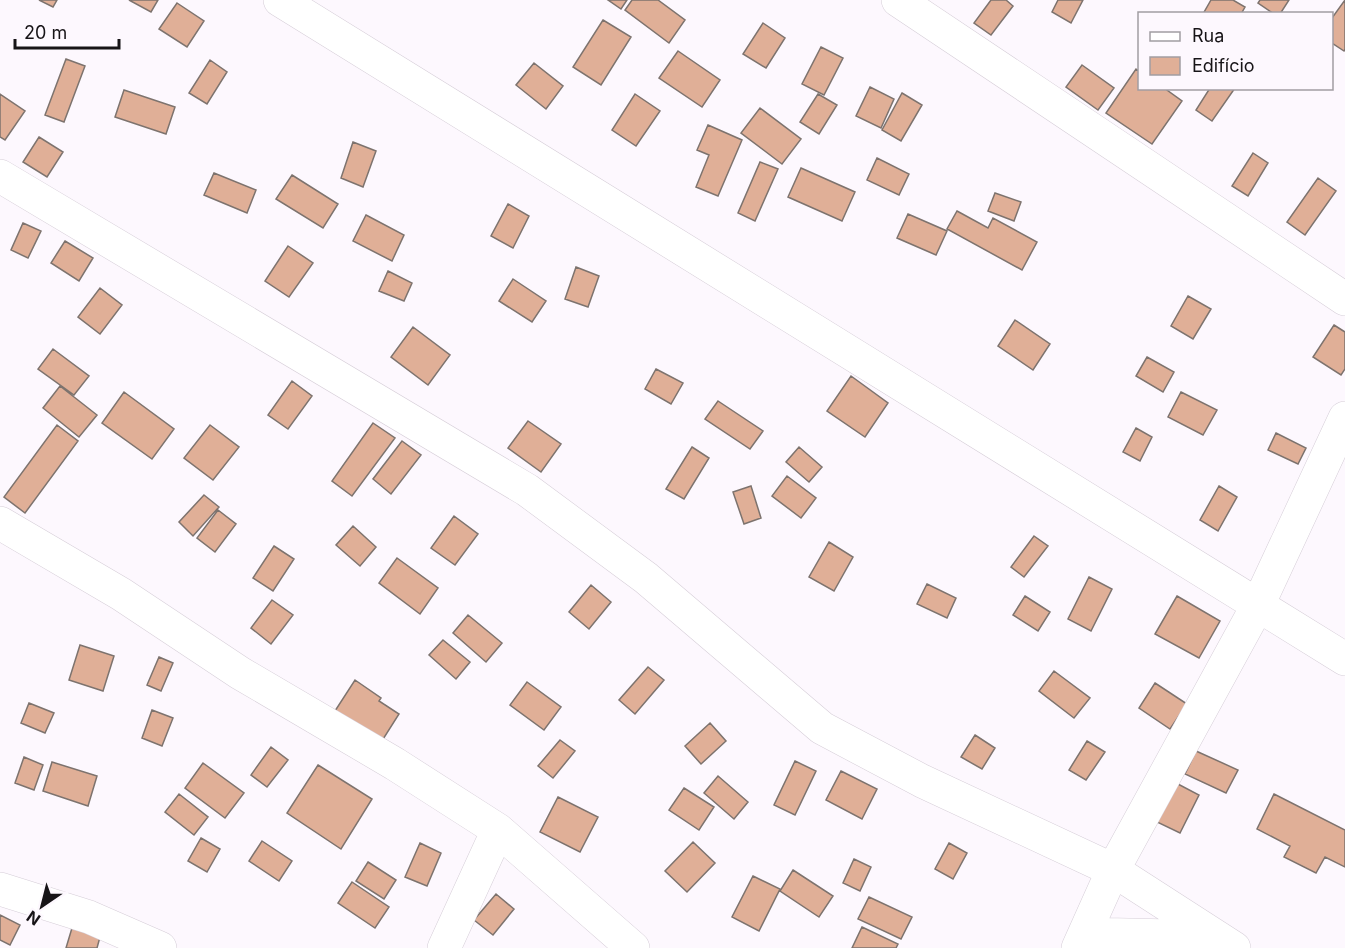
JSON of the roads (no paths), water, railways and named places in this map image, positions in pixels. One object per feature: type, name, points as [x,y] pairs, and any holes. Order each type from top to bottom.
[{"type":"street","points":[[280,0],[1345,659]]},
{"type":"street","points":[[898,0],[1345,299]]},
{"type":"street","points":[[0,176],[527,490],[646,578],[822,728],[922,781],[1113,870],[1225,942]]},
{"type":"street","points":[[1225,942],[1081,941],[1113,870],[1258,605],[1345,418]]},
{"type":"street","points":[[0,523],[121,594],[240,673],[395,764],[498,830],[633,948]]},
{"type":"street","points":[[444,948],[498,830]]},
{"type":"street","points":[[0,889],[88,917],[160,948]]}]
